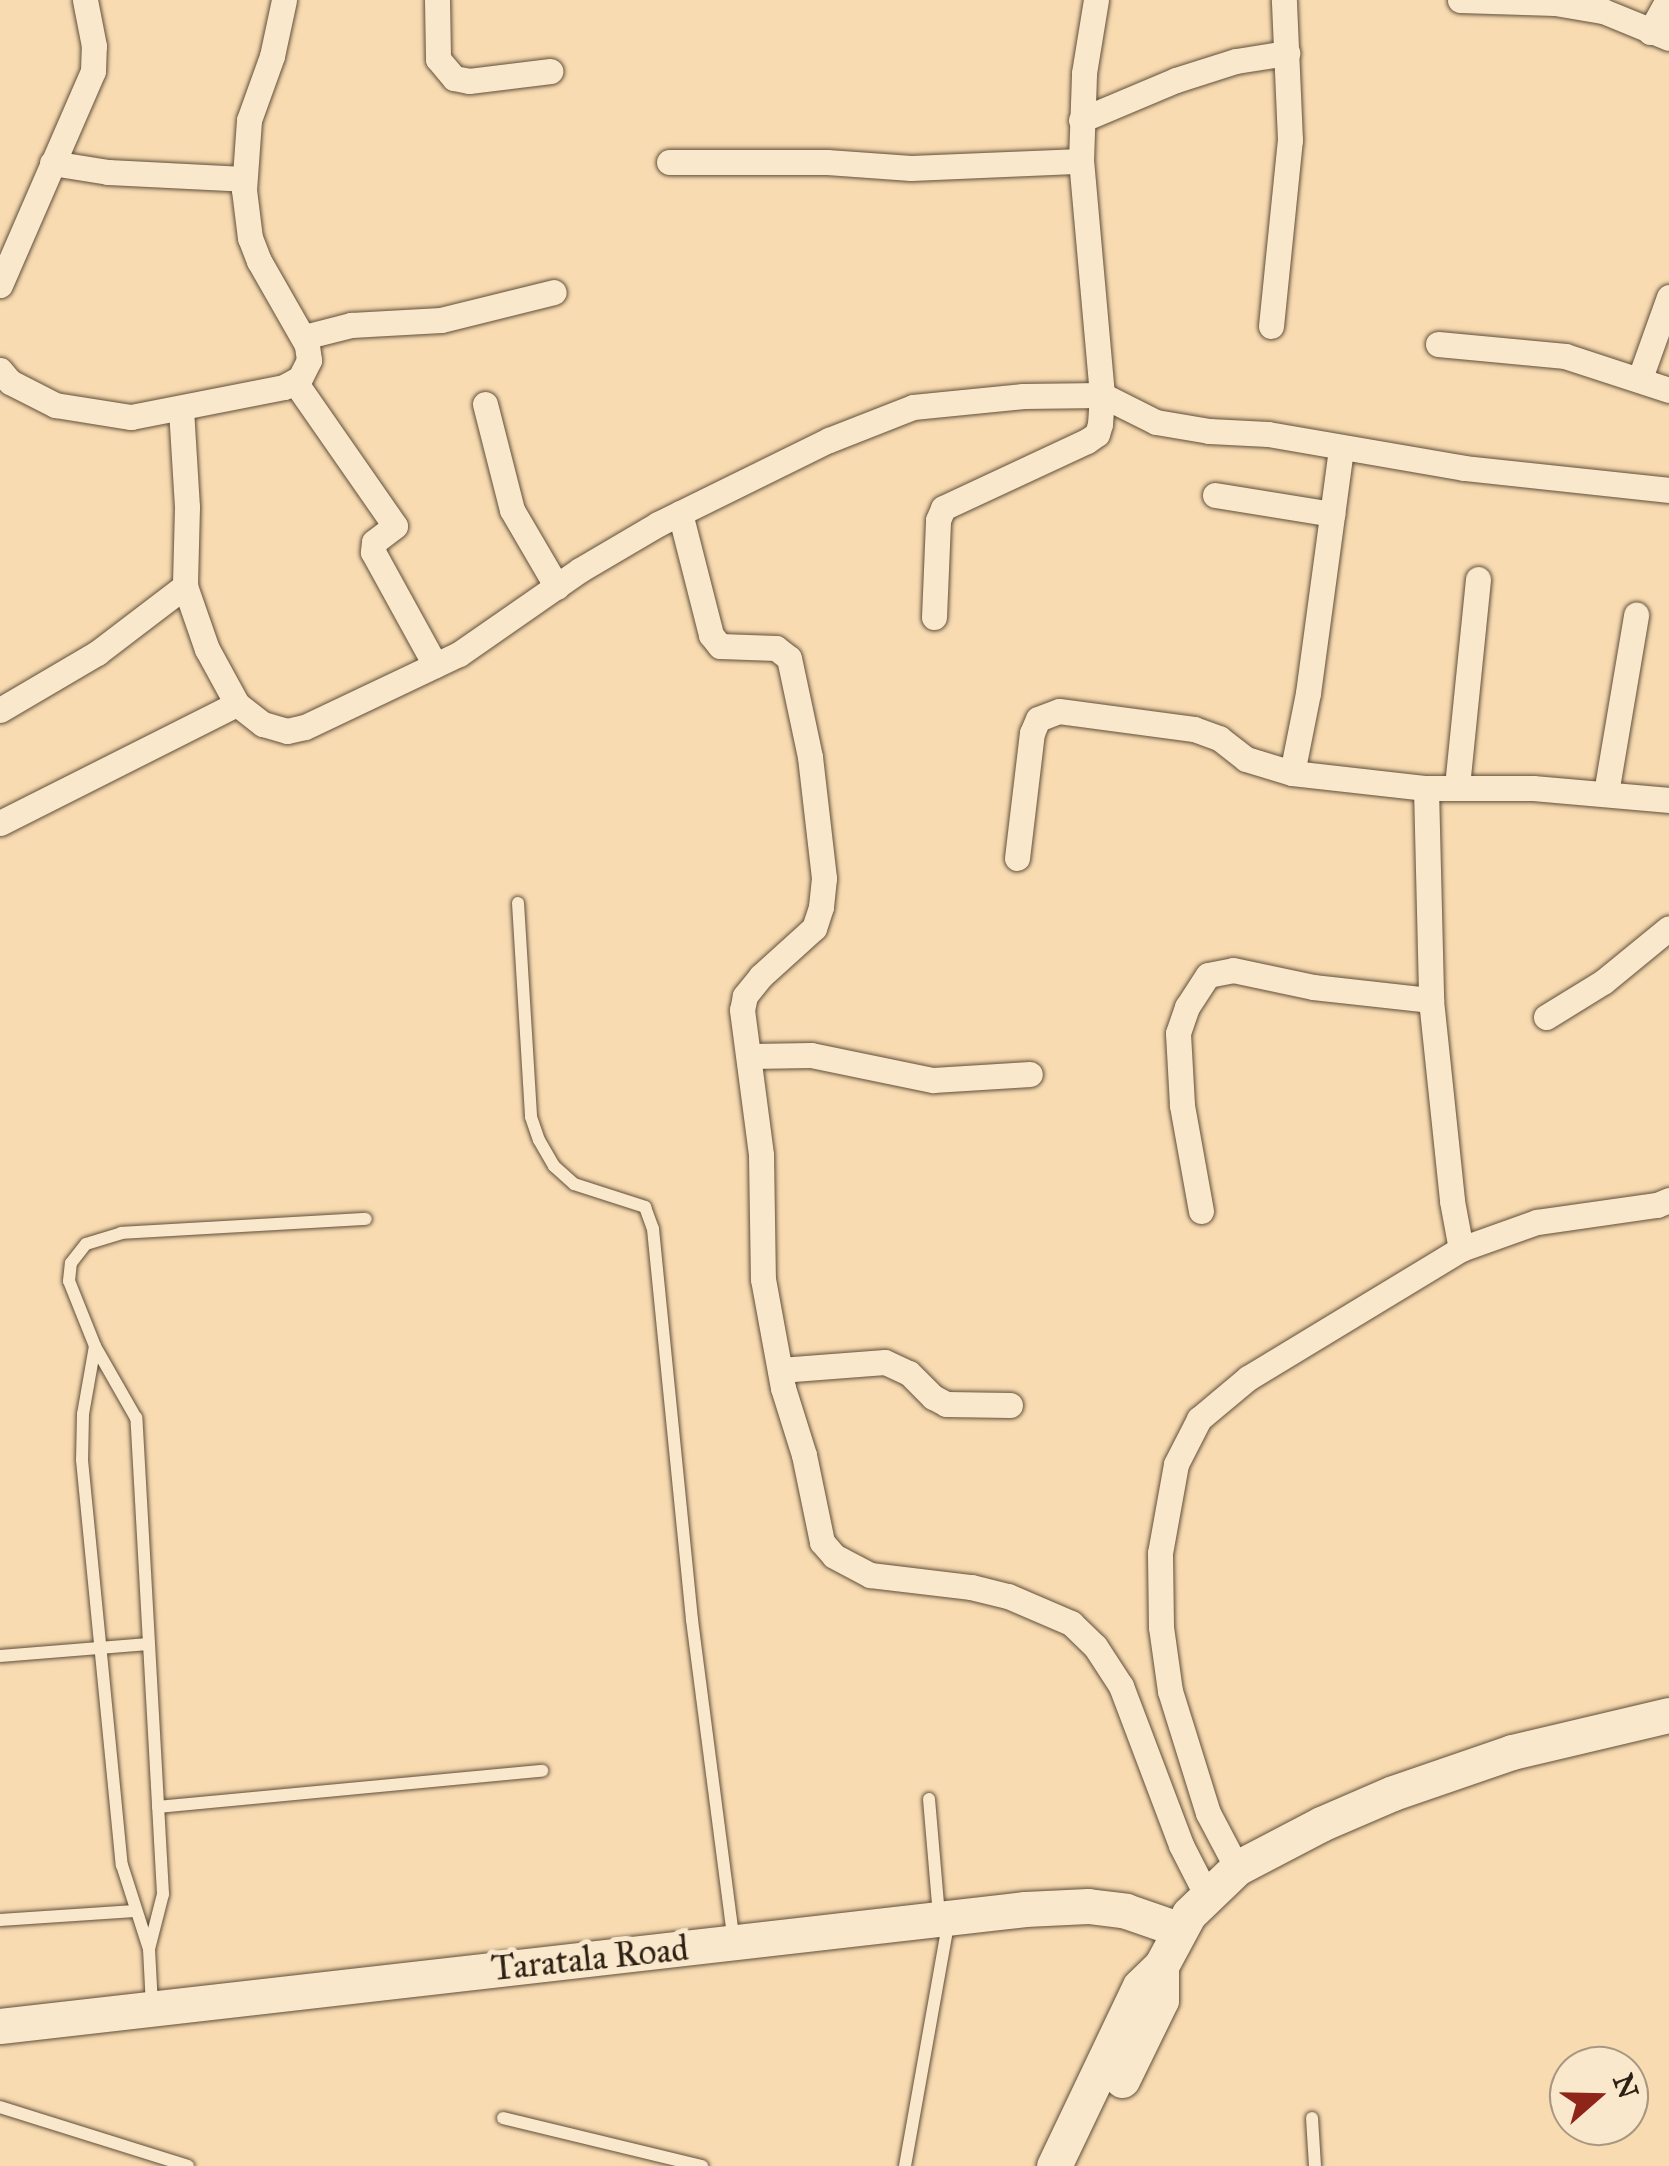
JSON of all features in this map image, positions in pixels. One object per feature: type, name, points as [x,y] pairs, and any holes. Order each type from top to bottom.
[{"type":"street","points":[[0,285],[93,71],[94,46],[85,0]]},
{"type":"street","points":[[0,370],[30,394],[88,414],[131,418],[296,382],[310,360],[304,337],[274,293],[254,250],[244,180],[249,120],[272,56],[284,0]]},
{"type":"street","points":[[437,0],[438,59],[454,78],[469,80],[550,71]]},
{"type":"street","points":[[934,616],[938,520],[942,508],[1087,442],[1100,424],[1102,395],[1081,161],[1081,120],[1096,0]]},
{"type":"street","points":[[1271,326],[1290,140],[1284,0]]},
{"type":"street","points":[[1460,0],[1555,4],[1604,11],[1660,35],[1668,0]]},
{"type":"street","points":[[1081,120],[1176,80],[1236,61],[1287,53]]},
{"type":"street","points":[[670,162],[828,162],[911,168],[1081,161]]},
{"type":"street","points":[[52,162],[147,176],[244,180]]},
{"type":"street","points":[[304,337],[352,326],[440,320],[554,292]]},
{"type":"street","points":[[1640,378],[1669,297]]},
{"type":"street","points":[[1438,344],[1565,356],[1669,390]]},
{"type":"street","points":[[296,382],[395,526],[374,542],[373,552],[435,665]]},
{"type":"street","points":[[181,409],[187,507],[185,586],[207,649],[237,704],[263,724],[288,731],[305,727],[435,665],[680,513],[884,415],[955,402],[1102,395],[1156,422],[1268,434],[1464,468],[1669,490]]},
{"type":"street","points":[[485,404],[512,510],[557,587]]},
{"type":"street","points":[[1292,772],[1308,693],[1340,448]]},
{"type":"street","points":[[1215,495],[1332,514]]},
{"type":"street","points":[[680,513],[712,635],[720,646],[776,648],[793,664],[817,809],[824,878],[822,907],[814,928],[745,996],[742,1010],[762,1155],[764,1278],[780,1370],[822,1542],[834,1556],[870,1576],[990,1591],[1070,1623],[1096,1646],[1121,1686],[1181,1845],[1206,1894]]},
{"type":"street","points":[[1457,786],[1478,579]]},
{"type":"street","points":[[0,710],[97,653],[185,586]]},
{"type":"street","points":[[1606,792],[1636,615]]},
{"type":"street","points":[[0,823],[237,704]]},
{"type":"street","points":[[1018,858],[1032,733],[1046,713],[1194,729],[1219,738],[1246,759],[1292,772],[1426,788],[1606,792],[1669,800]]},
{"type":"street","points":[[1426,788],[1431,1000],[1452,1202],[1461,1249]]},
{"type":"street","points":[[1546,1017],[1602,982],[1669,928]]},
{"type":"street","points":[[1201,1211],[1182,1105],[1178,1033],[1187,1007],[1208,974],[1233,970],[1313,987],[1431,1000]]},
{"type":"street","points":[[751,1056],[811,1055],[933,1080],[1030,1074]]},
{"type":"street","points":[[1236,1868],[1208,1813],[1170,1691],[1161,1627],[1160,1553],[1176,1464],[1199,1419],[1248,1378],[1461,1249],[1537,1222],[1669,1200]]},
{"type":"street","points":[[780,1370],[884,1362],[909,1372],[923,1389],[946,1404],[1010,1405]]},
{"type":"street","points":[[1054,2166],[1140,1986],[1161,1966],[1178,1929],[1206,1894],[1236,1868],[1320,1824],[1410,1787],[1512,1752],[1669,1715]]},
{"type":"street","name":"Taratala Road","points":[[0,2026],[944,1918],[1088,1906],[1126,1910],[1178,1929]]},
{"type":"street","points":[[1080,2166],[1161,2000],[1161,1966]]},
{"type":"lane","points":[[518,903],[531,1117],[539,1140],[554,1166],[574,1184],[645,1207],[653,1229],[692,1620],[734,1942]]},
{"type":"lane","points":[[149,1949],[164,1894],[136,1418],[95,1346],[68,1282],[77,1253],[98,1238],[366,1218]]},
{"type":"lane","points":[[95,1346],[83,1414],[82,1460],[122,1865],[149,1949],[152,2008]]},
{"type":"lane","points":[[0,1656],[149,1644]]},
{"type":"lane","points":[[158,1807],[542,1771]]},
{"type":"lane","points":[[905,2166],[944,1918],[929,1799]]},
{"type":"lane","points":[[0,1920],[135,1911]]},
{"type":"lane","points":[[0,2107],[188,2166]]},
{"type":"lane","points":[[503,2118],[702,2166]]},
{"type":"lane","points":[[1312,2118],[1315,2166]]}]
